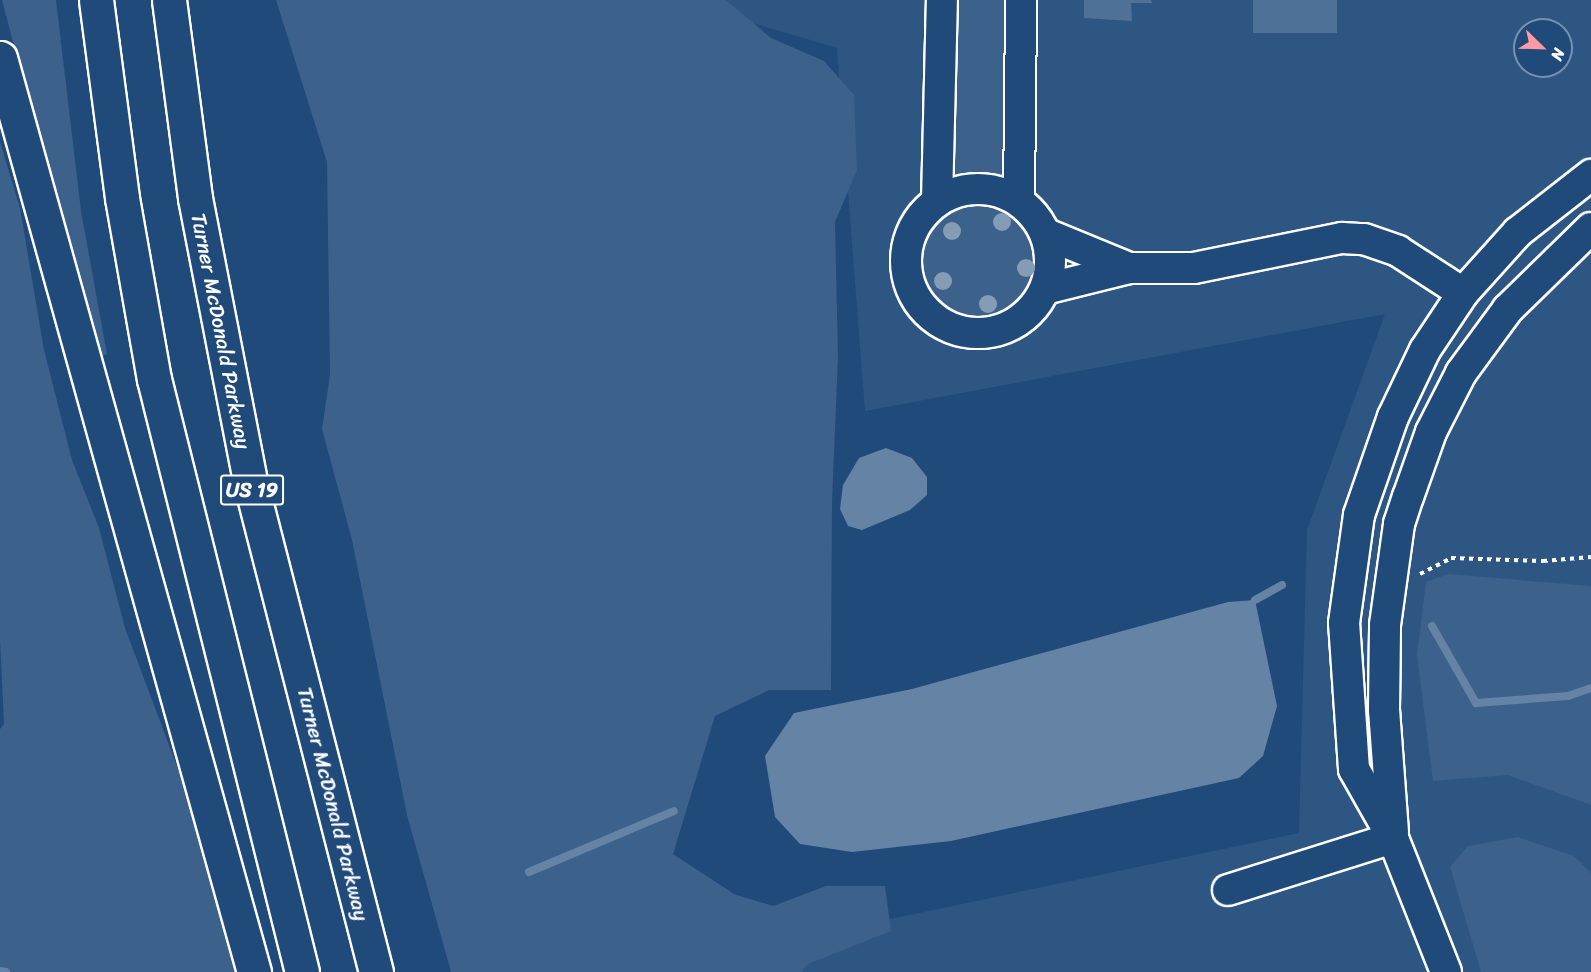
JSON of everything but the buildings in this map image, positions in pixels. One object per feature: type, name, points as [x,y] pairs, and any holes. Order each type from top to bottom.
[{"type":"highway","points":[[96,0],[122,198],[154,379],[302,972]]},
{"type":"highway","name":"Turner McDonald Parkway","points":[[169,0],[195,198],[250,481],[376,972]]},
{"type":"highway","points":[[0,58],[254,972]]},
{"type":"street","points":[[937,201],[942,0]]},
{"type":"street","points":[[1019,200],[1021,0]]},
{"type":"street","points":[[1446,972],[1393,838],[1354,769],[1344,623],[1359,515],[1393,417],[1425,350],[1463,293],[1518,232],[1591,175]]},
{"type":"street","points":[[978,188],[999,191],[1019,200],[1035,215],[1046,234],[1050,271],[1045,289],[1034,308],[1016,323],[996,332],[973,334],[951,329],[932,317],[917,301],[908,280],[905,258],[910,236],[921,216],[937,201],[957,191],[978,188]]},
{"type":"street","points":[[1393,838],[1384,710],[1385,625],[1405,506],[1431,432],[1461,373],[1508,309],[1591,228]]},
{"type":"street","points":[[1046,234],[1129,268]]},
{"type":"street","points":[[1045,289],[1129,268],[1194,267],[1342,238],[1364,238],[1398,251],[1463,293]]},
{"type":"street","points":[[1228,890],[1393,838]]},
{"type":"path","points":[[1411,579],[1451,558],[1543,561],[1591,557]]},
{"type":"shaded area","points":[[2,0],[56,0],[81,211],[107,354],[96,358]]},
{"type":"shaded area","points":[[276,0],[726,0],[771,38],[824,61],[854,95],[857,170],[835,222],[838,357],[832,502],[831,690],[769,690],[715,716],[673,854],[734,894],[773,906],[826,886],[885,886],[891,931],[808,964],[801,972],[451,972],[407,815],[352,540],[322,429],[330,375],[327,162]]},
{"type":"shaded area","points":[[698,0],[1591,0],[1591,972],[726,972],[724,954],[1299,833],[1307,530],[1385,314],[865,411],[837,48],[699,7]]},
{"type":"shaded area","points":[[950,0],[1013,0],[1007,183],[981,177],[954,183],[948,179]]},
{"type":"shaded area","points":[[0,142],[20,208],[44,350],[72,460],[99,528],[125,628],[202,833],[243,972],[0,972],[0,729],[4,724],[0,640]]},
{"type":"shaded area","points":[[979,205],[1001,210],[1020,222],[1032,241],[1037,263],[1032,285],[1020,304],[1001,316],[979,321],[957,316],[938,304],[926,285],[921,263],[926,241],[938,222],[957,210]]},
{"type":"shaded area","points":[[886,448],[912,458],[927,477],[927,495],[910,510],[862,530],[848,526],[840,509],[843,485],[859,458]]},
{"type":"shaded area","points":[[1448,574],[1591,586],[1591,805],[1508,775],[1433,781],[1417,655],[1426,582]]},
{"type":"shaded area","points":[[1255,600],[1277,706],[1263,756],[1239,778],[951,841],[852,852],[800,844],[775,817],[765,756],[794,713],[912,689],[1228,602]]},
{"type":"shaded area","points":[[1518,837],[1574,856],[1591,873],[1591,972],[1481,972],[1450,867],[1468,846]]},
{"type":"waterway","points":[[1255,600],[1282,585]]},
{"type":"waterway","points":[[1432,626],[1476,703],[1568,696],[1591,688]]},
{"type":"waterway","points":[[529,872],[674,811]]},
{"type":"waterway","points":[[0,971],[6,972]]}]
